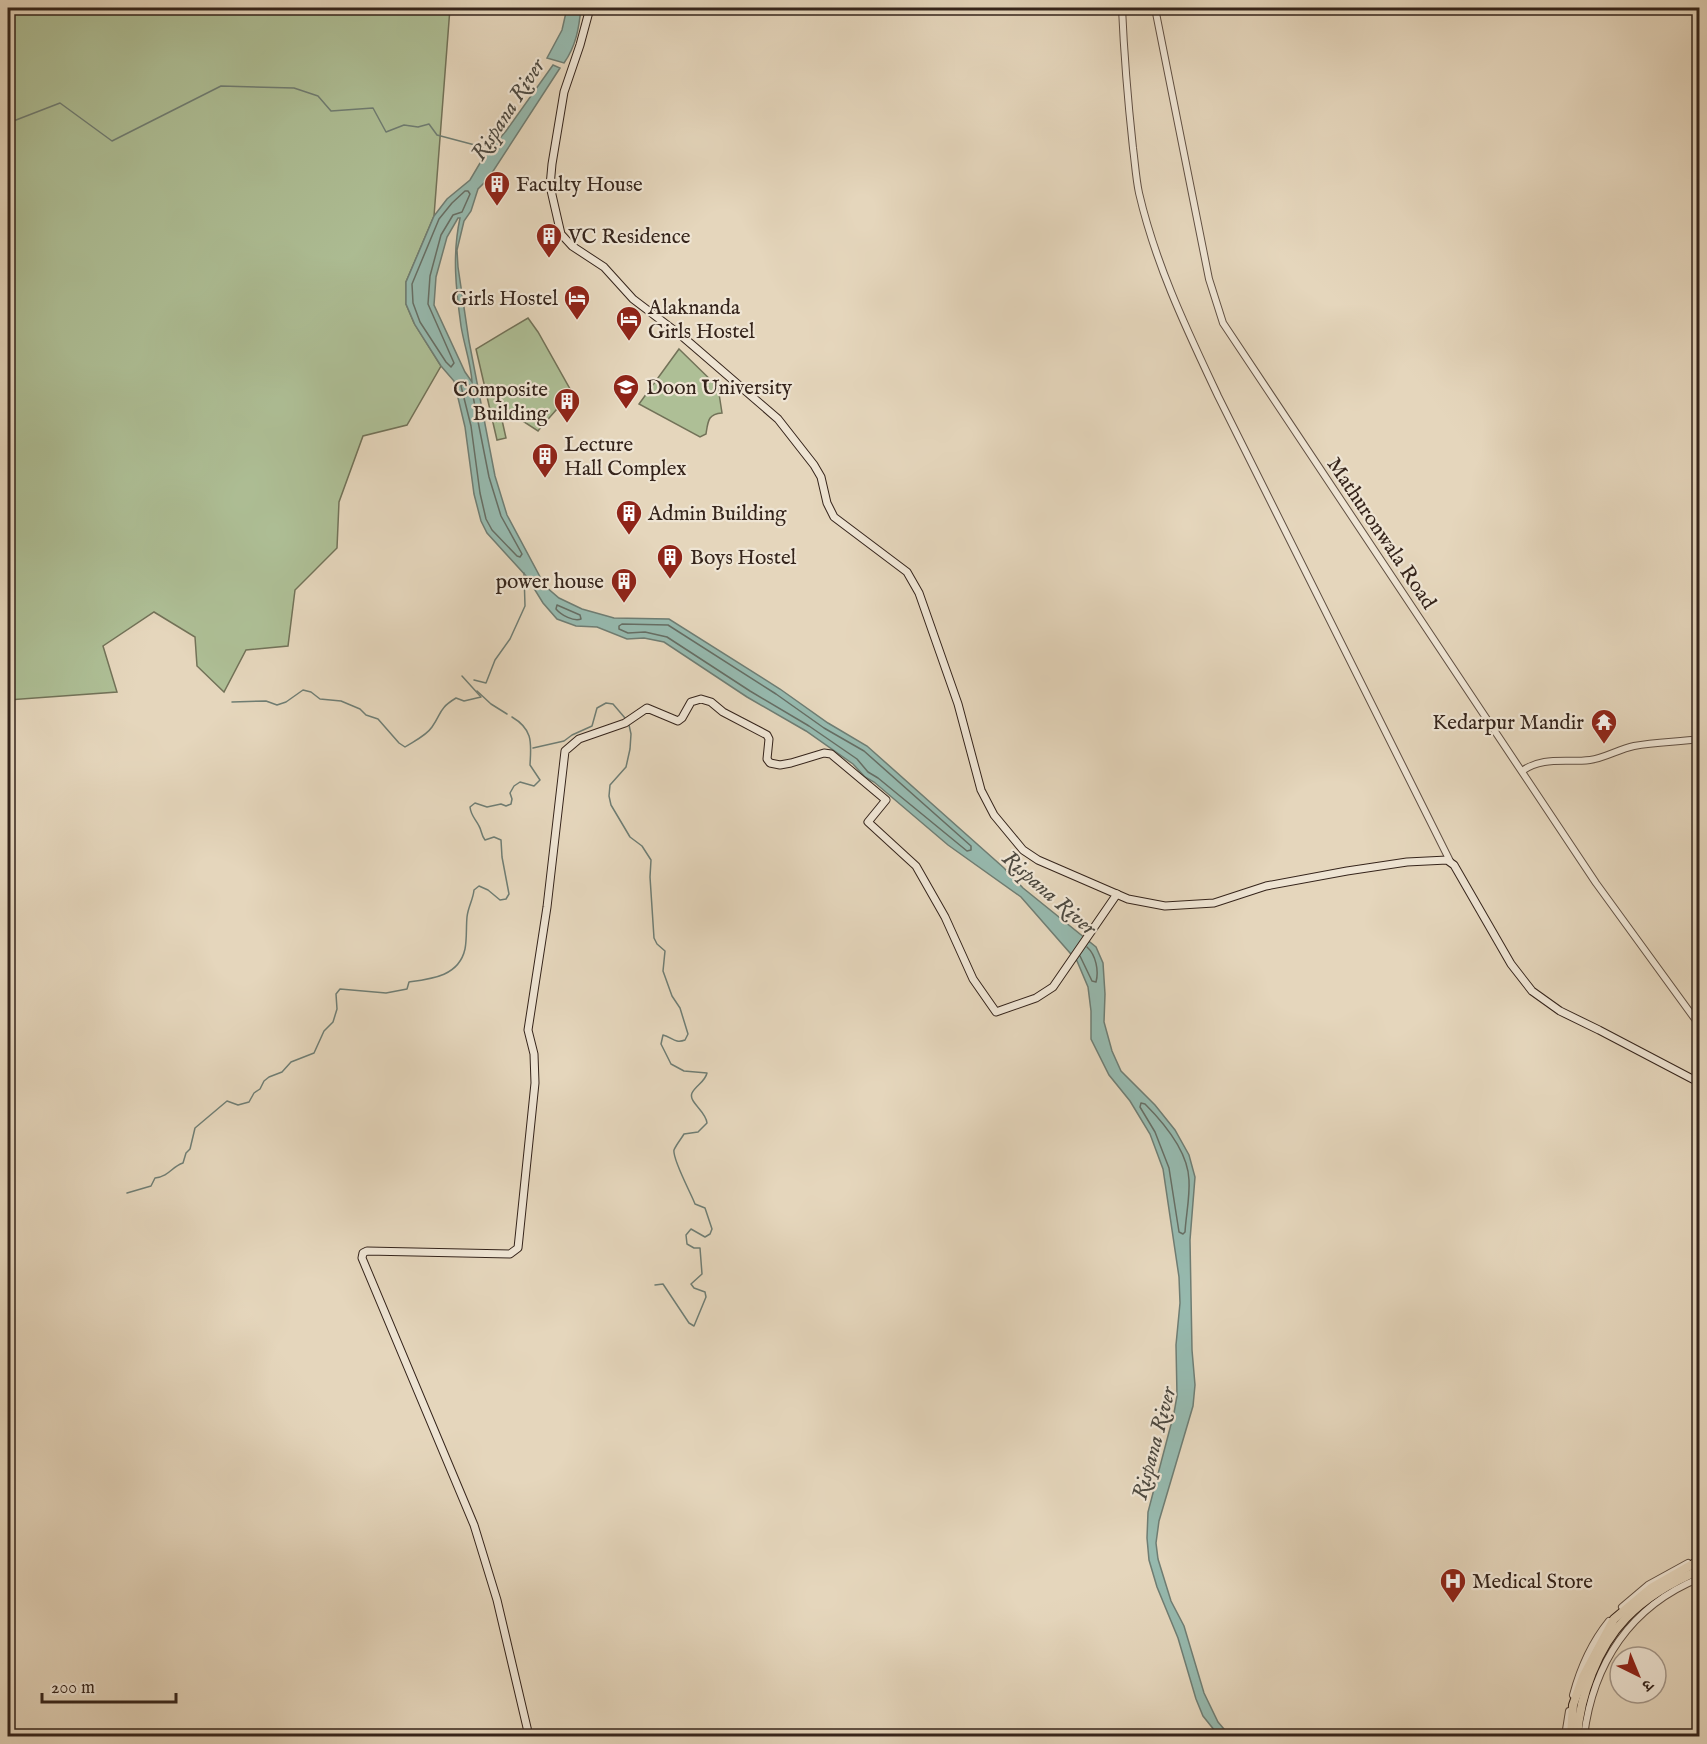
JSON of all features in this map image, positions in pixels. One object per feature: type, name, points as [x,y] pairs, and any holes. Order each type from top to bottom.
[{"type":"highway","points":[[1571,1737],[1573,1705],[1583,1677],[1614,1619],[1651,1588],[1700,1559]]},
{"type":"highway","points":[[1577,1737],[1579,1714],[1587,1686],[1605,1648],[1626,1618],[1667,1587],[1700,1570]]},
{"type":"main road","points":[[590,8],[564,92],[552,164],[550,186],[561,234],[572,246],[604,267],[633,300],[683,337],[788,431],[820,477],[834,518],[902,568],[913,581],[958,704],[981,790],[994,815],[1018,844],[1038,860],[1128,899],[1165,906],[1209,904],[1266,886],[1304,878],[1407,862],[1445,859],[1450,861],[1510,964],[1532,991],[1560,1011],[1700,1083]]},
{"type":"main road","points":[[529,1737],[497,1600],[474,1525],[362,1258],[367,1251],[510,1254],[518,1248],[535,1083],[534,1054],[528,1030],[545,919],[565,751],[579,739],[625,723],[646,709],[678,721],[691,702],[701,699],[711,702],[723,712],[767,735],[769,739],[767,759],[770,763],[780,765],[827,753],[834,756],[877,792],[885,802],[868,822],[916,866],[945,917],[968,971],[994,1012],[1036,998],[1057,983],[1070,960],[1117,894]]},
{"type":"street","points":[[1122,8],[1138,190],[1149,230],[1173,298],[1218,396],[1450,861]]},
{"type":"street","name":"Mathuronwala Road","points":[[1155,8],[1209,279],[1223,323],[1619,917],[1700,1026]]},
{"type":"street","points":[[1522,771],[1538,762],[1590,760],[1634,746],[1700,739]]},
{"type":"street","points":[[1565,1737],[1578,1678],[1593,1646],[1607,1624],[1619,1610],[1648,1585],[1700,1559]]},
{"type":"street","points":[[1584,1737],[1593,1692],[1613,1648],[1629,1626],[1645,1611],[1678,1589],[1700,1578]]},
{"type":"green space","points":[[8,8],[450,8],[434,216],[406,282],[406,304],[414,323],[441,366],[407,425],[363,436],[339,502],[337,548],[295,590],[288,646],[246,650],[224,692],[197,666],[195,637],[154,612],[103,646],[117,692],[8,700]]},
{"type":"green space","points":[[528,318],[570,389],[561,404],[538,431],[512,414],[502,420],[506,438],[497,440],[476,349]]},
{"type":"green space","points":[[679,349],[718,387],[722,413],[711,417],[706,434],[700,437],[639,404]]},
{"type":"water","points":[[567,8],[581,8],[576,37],[564,63],[547,58],[562,30]]},
{"type":"water","points":[[553,65],[560,68],[488,179],[478,189],[471,211],[464,221],[457,250],[469,341],[495,476],[507,515],[545,586],[559,598],[582,609],[614,618],[669,619],[867,746],[1004,868],[1023,888],[1096,947],[1103,963],[1104,1022],[1112,1051],[1121,1071],[1155,1105],[1175,1130],[1189,1155],[1195,1177],[1190,1240],[1195,1385],[1193,1406],[1159,1521],[1156,1543],[1158,1559],[1171,1601],[1184,1626],[1204,1693],[1218,1722],[1230,1736],[1219,1736],[1203,1716],[1178,1638],[1157,1587],[1149,1560],[1148,1512],[1177,1396],[1176,1345],[1180,1303],[1179,1277],[1163,1169],[1150,1134],[1130,1101],[1109,1075],[1091,1039],[1088,987],[1077,961],[1021,897],[948,845],[874,782],[865,777],[853,764],[806,731],[747,697],[664,642],[644,638],[627,639],[597,627],[576,626],[557,619],[543,603],[527,577],[487,533],[481,521],[474,494],[465,427],[454,381],[441,366],[415,325],[406,304],[406,282],[434,216],[447,199],[470,180],[483,158],[506,131]],"holes":[[[460,218],[455,259],[456,286],[472,382],[465,372],[434,305],[436,277],[447,237]]]},
{"type":"waterway","name":"Rispana River","points":[[8,121],[60,103],[112,141],[221,86],[294,88],[318,96],[331,111],[373,108],[386,132],[404,125],[418,127],[429,124],[437,135],[490,149]]},
{"type":"waterway","points":[[474,680],[486,683],[495,660],[510,639],[525,606],[524,573]]},
{"type":"waterway","points":[[232,702],[266,701],[277,705],[286,702],[303,690],[311,692],[320,699],[341,701],[378,719],[405,747],[427,733],[443,708],[456,698],[464,701],[481,697],[462,676]]},
{"type":"waterway","points":[[477,691],[507,714]]},
{"type":"waterway","points":[[533,748],[564,741],[592,726],[597,708],[606,703],[613,704],[625,718]]},
{"type":"waterway","points":[[127,1193],[151,1186],[155,1178],[183,1163],[190,1149],[195,1128],[227,1101],[238,1105],[249,1102],[269,1077],[282,1072],[291,1062],[314,1053],[324,1031],[333,1022],[337,1009],[336,994],[340,989],[386,993],[407,989],[409,982],[435,977],[451,971],[457,965],[465,949],[468,913],[474,890],[479,886],[500,900],[506,899],[509,894],[501,840],[494,837],[485,840],[470,807],[475,803],[487,807],[501,804],[506,806],[511,804],[510,793],[514,786],[520,782],[534,786],[540,780],[530,765],[531,744],[528,732],[512,717]]},
{"type":"waterway","points":[[629,725],[630,749],[626,767],[610,785],[609,796],[611,805],[630,837],[642,846],[651,860],[654,938],[665,951],[663,971],[672,996],[680,1008],[688,1034],[685,1040],[679,1041],[663,1035],[661,1044],[671,1064],[684,1071],[707,1073],[691,1096],[707,1123],[698,1132],[684,1134],[674,1150],[679,1168],[695,1204],[705,1208],[712,1229],[705,1237],[691,1229],[686,1235],[687,1244],[700,1248],[702,1274],[691,1284],[694,1288],[705,1292],[706,1297],[694,1326],[689,1323],[663,1284],[655,1285]]},
{"type":"place","name":"Faculty House","points":[[497,207]]},
{"type":"place","name":"VC Residence","points":[[549,259]]},
{"type":"place","name":"Girls Hostel","points":[[577,321]]},
{"type":"place","name":"Alaknanda Girls Hostel","points":[[629,342]]},
{"type":"place","name":"Doon University","points":[[626,410]]},
{"type":"place","name":"Composite Building","points":[[567,424]]},
{"type":"place","name":"Lecture Hall Complex","points":[[545,479]]},
{"type":"place","name":"Admin Building","points":[[629,536]]},
{"type":"place","name":"Boys Hostel","points":[[670,580]]},
{"type":"place","name":"power house","points":[[624,604]]},
{"type":"place","name":"Kedarpur Mandir","points":[[1604,745]]},
{"type":"place","name":"Medical Store","points":[[1453,1604]]}]
